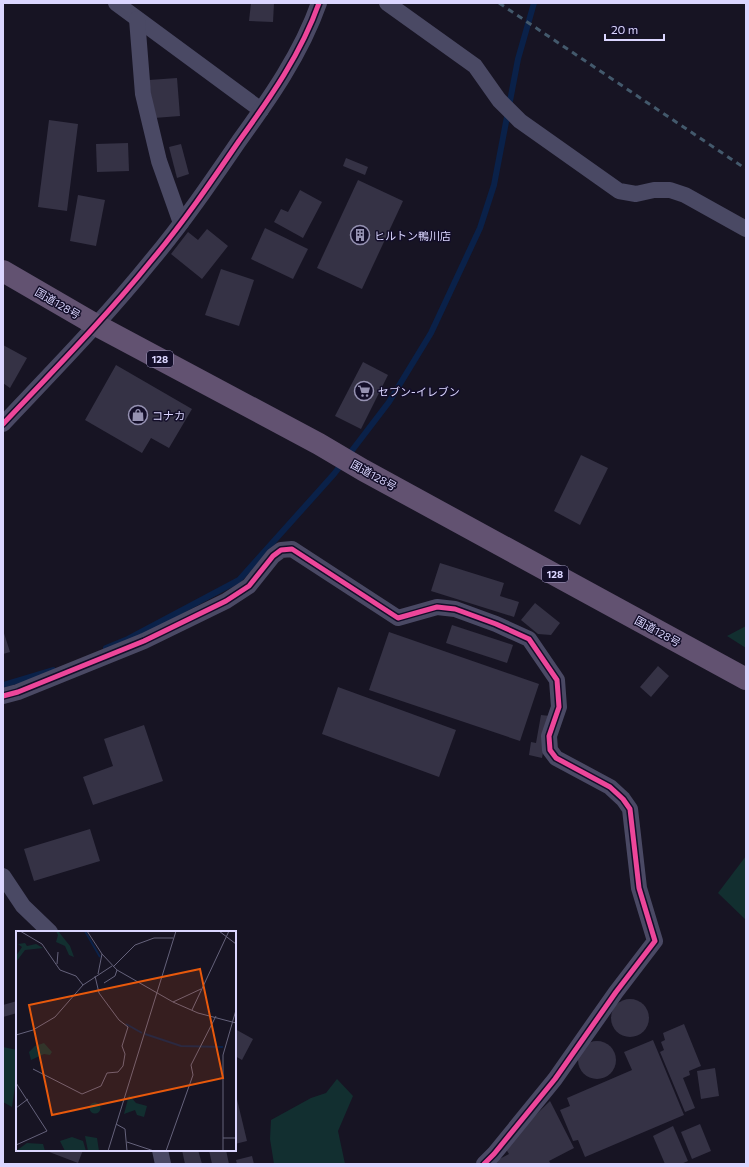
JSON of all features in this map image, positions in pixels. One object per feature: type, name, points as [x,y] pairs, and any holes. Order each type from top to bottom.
[{"type":"highway","name":"国道128号","points":[[3,272],[96,325],[319,444],[363,470],[746,679]]},
{"type":"street","points":[[116,3],[261,110]]},
{"type":"street","points":[[3,424],[96,325],[151,262],[181,223],[285,75],[314,17],[319,3]]},
{"type":"street","points":[[387,3],[475,66],[499,100],[520,121],[619,191],[636,194],[654,190],[670,190],[685,195],[746,229]]},
{"type":"street","points":[[137,19],[143,94],[159,161],[181,223]]},
{"type":"street","points":[[3,696],[18,692],[144,641],[226,601],[249,586],[273,556],[281,550],[292,549],[398,618],[437,607],[455,609],[496,624],[529,639],[557,680],[559,707],[548,736],[550,750],[556,758],[610,787],[623,799],[630,809],[638,888],[655,941],[616,992],[555,1079],[494,1154],[484,1164]]},
{"type":"street","points":[[3,876],[23,906],[49,931]]},
{"type":"street","points":[[160,1151],[164,1164]]},
{"type":"green space","points":[[746,626],[746,648],[727,636]]},
{"type":"green space","points":[[746,856],[746,920],[718,893]]},
{"type":"green space","points":[[3,1047],[16,1050],[16,1079],[12,1107],[3,1102]]},
{"type":"green space","points":[[337,1079],[353,1096],[338,1131],[345,1164],[274,1164],[270,1139],[271,1120],[311,1098],[326,1093]]},
{"type":"building","points":[[251,3],[274,3],[273,22],[249,21]]},
{"type":"building","points":[[177,78],[180,116],[154,118],[149,80]]},
{"type":"building","points":[[49,120],[78,124],[67,211],[38,207]]},
{"type":"building","points":[[128,143],[129,171],[97,172],[96,144]]},
{"type":"building","points":[[181,144],[189,174],[177,178],[169,147]]},
{"type":"building","points":[[346,158],[368,167],[365,175],[343,166]]},
{"type":"building","name":"ヒルトン鴨川店","points":[[358,180],[403,201],[362,289],[317,268]]},
{"type":"building","points":[[300,190],[322,202],[303,238],[274,222],[281,209],[288,212]]},
{"type":"building","points":[[78,195],[105,200],[96,246],[70,241]]},
{"type":"building","points":[[265,228],[308,249],[293,279],[251,259]]},
{"type":"building","points":[[207,229],[228,246],[202,279],[171,254],[188,232],[198,240]]},
{"type":"building","points":[[221,269],[254,280],[239,326],[205,315]]},
{"type":"building","points":[[3,345],[27,358],[10,388],[3,383]]},
{"type":"building","name":"セブン-イレブン","points":[[363,362],[388,375],[361,429],[335,416]]},
{"type":"building","name":"コナカ","points":[[116,365],[192,409],[169,448],[151,438],[142,453],[85,420]]},
{"type":"building","points":[[581,455],[608,468],[580,525],[554,511]]},
{"type":"building","points":[[440,563],[504,583],[500,596],[519,602],[514,617],[431,591]]},
{"type":"building","points":[[535,603],[560,623],[551,635],[538,634],[521,620]]},
{"type":"building","points":[[452,625],[513,645],[507,663],[446,643]]},
{"type":"building","points":[[3,630],[10,652],[3,654]]},
{"type":"building","points":[[389,632],[539,684],[520,741],[369,690]]},
{"type":"building","points":[[658,666],[669,676],[651,697],[640,687]]},
{"type":"building","points":[[338,687],[456,730],[439,777],[322,734]]},
{"type":"building","points":[[541,715],[550,716],[542,758],[529,755],[531,742],[536,743]]},
{"type":"building","points":[[144,725],[163,781],[93,805],[83,777],[113,766],[104,739]]},
{"type":"building","points":[[90,829],[100,861],[34,881],[24,849]]},
{"type":"building","points":[[630,999],[640,1002],[646,1008],[649,1018],[646,1028],[640,1034],[630,1037],[620,1034],[614,1028],[611,1018],[614,1008],[620,1002]]},
{"type":"building","points":[[16,1001],[16,1013],[3,1017],[3,1005]]},
{"type":"building","points":[[684,1024],[701,1066],[689,1071],[690,1075],[683,1078],[695,1108],[685,1112],[660,1052],[664,1050],[661,1042],[665,1040],[663,1033]]},
{"type":"building","points":[[236,1030],[253,1039],[242,1060],[236,1057]]},
{"type":"building","points":[[653,1040],[684,1115],[585,1157],[578,1140],[573,1141],[560,1110],[570,1106],[567,1098],[632,1070],[624,1052]]},
{"type":"building","points":[[597,1041],[610,1047],[616,1060],[610,1073],[597,1079],[584,1073],[578,1060],[584,1047]]},
{"type":"building","points":[[715,1068],[719,1096],[701,1099],[697,1071]]},
{"type":"building","points":[[236,1095],[247,1141],[236,1144]]},
{"type":"building","points":[[550,1101],[574,1148],[549,1161],[551,1164],[490,1164],[509,1154],[504,1146]]},
{"type":"building","points":[[700,1124],[711,1151],[692,1159],[681,1132]]},
{"type":"building","points":[[673,1126],[688,1161],[681,1164],[665,1164],[653,1136]]},
{"type":"building","points":[[47,1151],[83,1151],[78,1163]]},
{"type":"building","points":[[182,1151],[198,1151],[202,1164],[185,1164]]},
{"type":"building","points":[[209,1151],[226,1151],[229,1164],[212,1164]]},
{"type":"building","points":[[252,1156],[254,1164],[237,1164],[236,1160]]},
{"type":"waterway","points":[[106,648],[128,639],[239,580],[334,474],[389,402],[431,333],[480,228],[494,185],[518,59],[534,3]]},
{"type":"waterway","points":[[3,685],[53,670]]},
{"type":"railway","points":[[499,3],[746,169]]},
{"type":"cycle path","points":[[3,424],[116,303],[186,217],[284,75],[312,22],[319,3]]},
{"type":"cycle path","points":[[3,696],[18,692],[144,641],[226,601],[249,586],[273,556],[281,550],[292,549],[398,618],[437,607],[455,609],[496,624],[529,639],[557,680],[559,707],[549,736],[550,750],[556,758],[610,787],[623,799],[630,809],[639,888],[655,941],[616,992],[555,1079],[494,1154],[484,1164]]},
{"type":"place","name":"ヒルトン鴨川店","points":[[360,235]]},
{"type":"place","name":"セブン-イレブン","points":[[364,391]]},
{"type":"place","name":"コナカ","points":[[138,415]]}]
